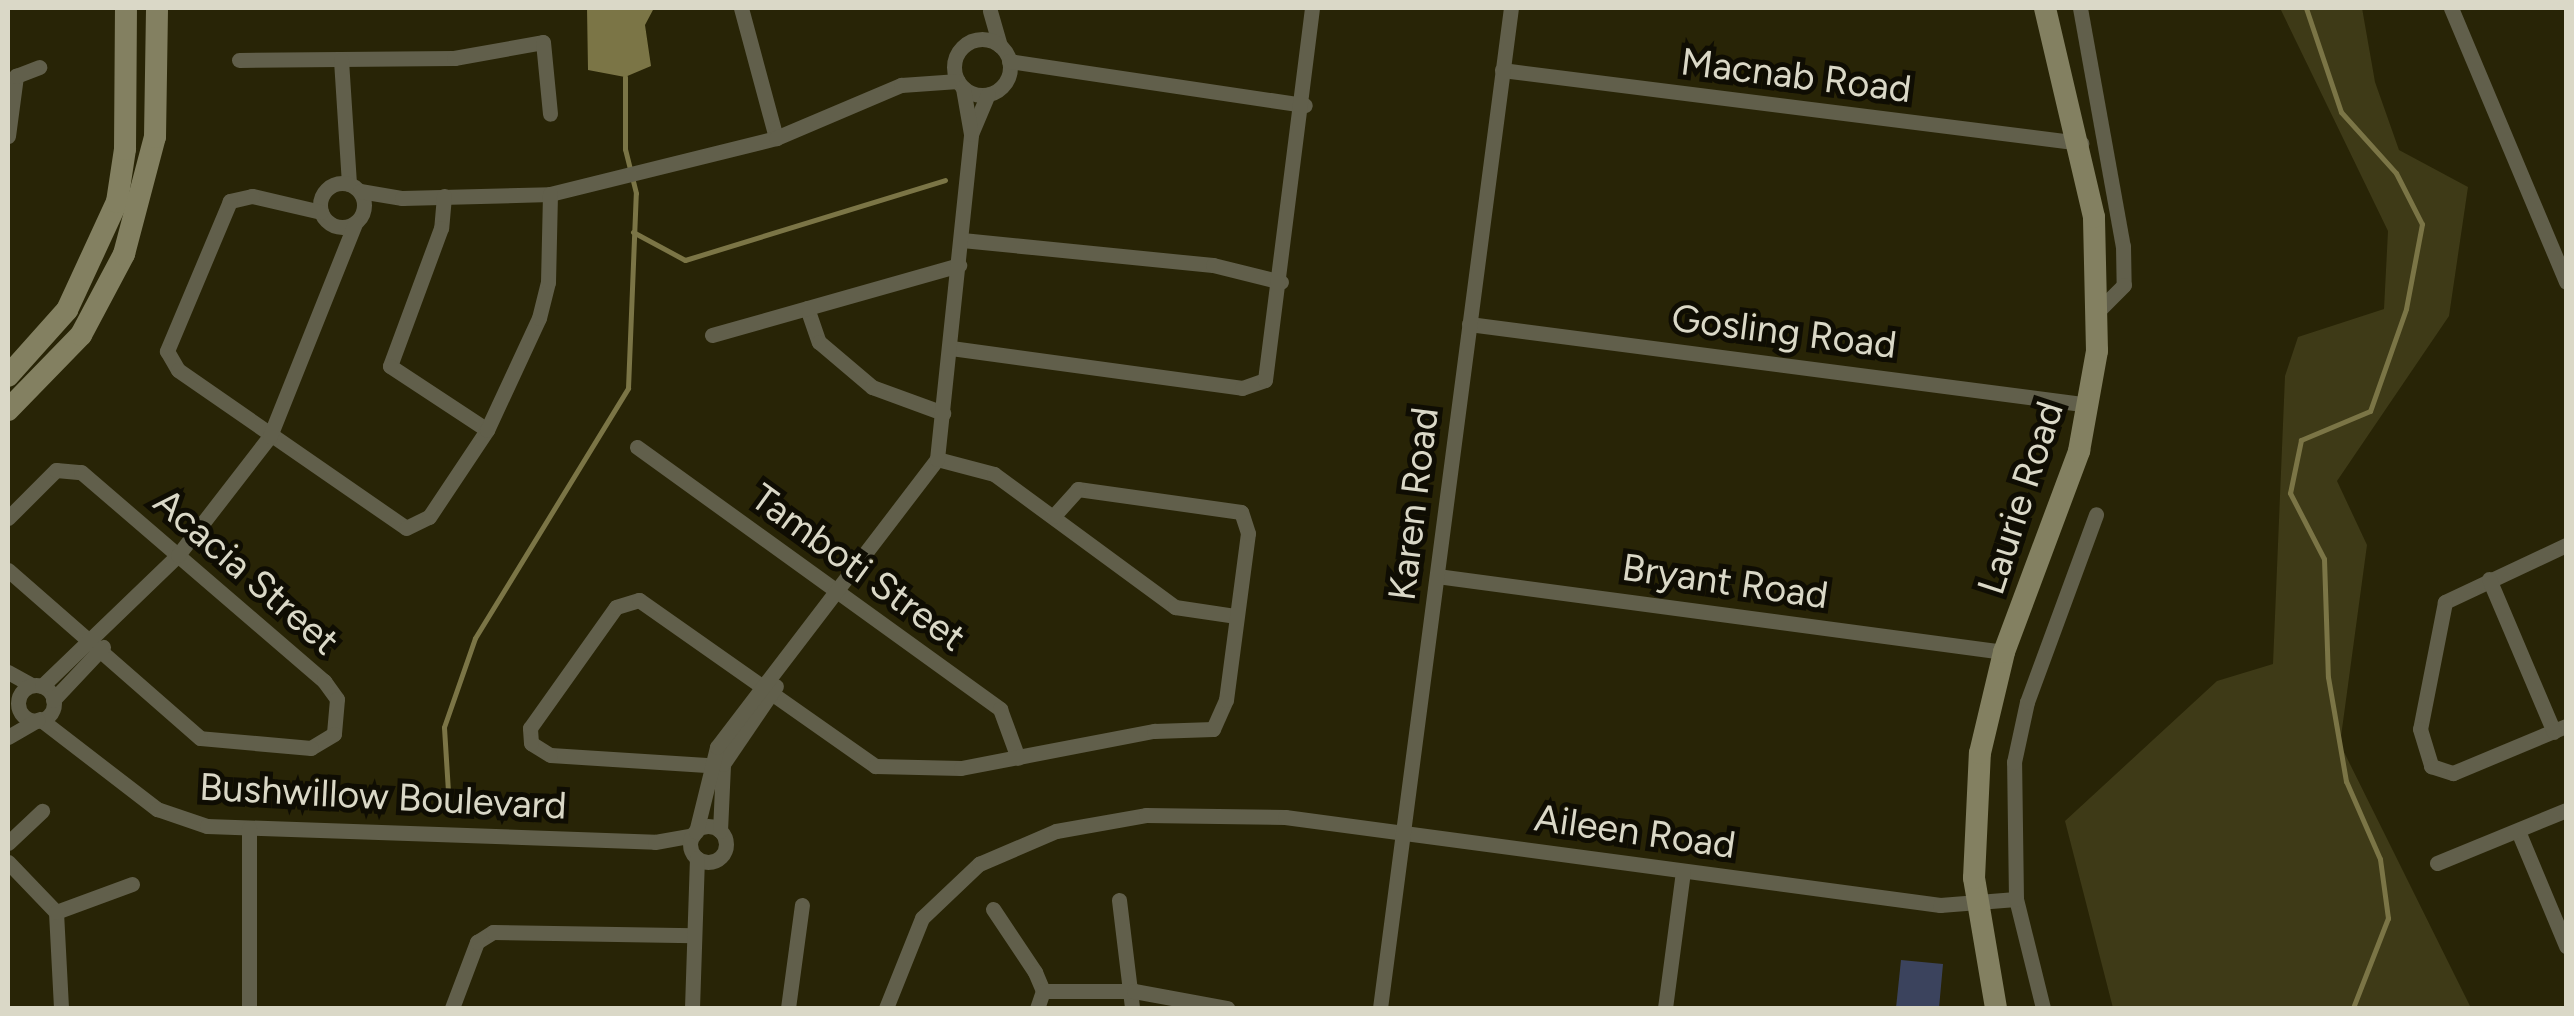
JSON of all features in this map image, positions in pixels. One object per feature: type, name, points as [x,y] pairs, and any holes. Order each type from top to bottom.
[{"type":"main road","points":[[8,376],[67,310],[116,202],[126,149],[126,8]]},
{"type":"main road","points":[[8,410],[81,335],[124,254],[155,137],[158,8]]},
{"type":"main road","name":"Laurie Road","points":[[1996,1008],[1977,904],[1980,753],[2004,652],[2060,510],[2090,405],[2098,311],[2081,143],[2047,15]]},
{"type":"street","points":[[741,8],[776,138]]},
{"type":"street","points":[[951,348],[1256,386],[1270,368],[1305,106],[1312,8]]},
{"type":"street","name":"Karen Road","points":[[1380,1008],[1510,8]]},
{"type":"street","points":[[2450,8],[2566,282]]},
{"type":"street","points":[[550,194],[545,298],[487,430],[429,517],[406,528],[178,370],[168,339],[230,200],[284,200],[326,189],[354,188],[402,198],[550,194],[776,138],[923,79],[976,40],[990,9]]},
{"type":"street","points":[[990,9],[1008,70]]},
{"type":"street","points":[[2047,15],[2081,11],[2122,246],[2124,286],[2098,311]]},
{"type":"street","points":[[976,40],[1000,46]]},
{"type":"street","points":[[238,60],[454,58],[542,42],[550,114]]},
{"type":"street","points":[[692,1008],[699,848],[715,764],[937,459],[970,134],[956,56]]},
{"type":"street","points":[[8,724],[15,708],[45,694],[178,555],[270,436],[334,266],[360,217],[341,144],[341,60]]},
{"type":"street","points":[[8,136],[16,76],[39,67]]},
{"type":"street","points":[[1008,70],[1305,106]]},
{"type":"street","points":[[970,134],[988,94],[1008,70]]},
{"type":"street","name":"Macnab Road","points":[[1502,70],[2081,143]]},
{"type":"street","points":[[923,79],[988,94]]},
{"type":"street","points":[[321,212],[341,144]]},
{"type":"street","points":[[444,196],[441,228],[390,366],[487,430]]},
{"type":"street","points":[[335,226],[402,198]]},
{"type":"street","points":[[284,200],[321,212],[335,226],[334,266]]},
{"type":"street","points":[[962,240],[1213,266],[1281,282]]},
{"type":"street","points":[[712,335],[958,265]]},
{"type":"street","points":[[807,308],[819,342],[872,387],[944,413]]},
{"type":"street","name":"Gosling Road","points":[[1469,324],[2090,405]]},
{"type":"street","name":"Tamboti Street","points":[[636,447],[1000,709],[1018,758]]},
{"type":"street","points":[[937,459],[994,474],[1176,606],[1236,616]]},
{"type":"street","name":"Acacia Street","points":[[8,518],[43,480],[68,469],[178,555],[332,690],[334,734],[311,748],[215,744],[94,647],[8,570]]},
{"type":"street","points":[[715,764],[550,756],[531,743],[530,728],[616,607],[632,600],[648,603],[875,766],[961,768],[1154,731],[1213,729],[1224,714],[1248,533],[1241,512],[1078,489],[1054,516]]},
{"type":"street","points":[[2043,1008],[2016,900],[2010,802],[2020,727],[2096,514]]},
{"type":"street","points":[[2489,579],[2560,729],[2453,774],[2436,770],[2426,757],[2420,730],[2441,612],[2454,594],[2566,545]]},
{"type":"street","name":"Bryant Road","points":[[1438,576],[2004,652]]},
{"type":"street","name":"Bushwillow Boulevard","points":[[8,672],[45,694],[75,740]]},
{"type":"street","points":[[8,737],[38,720],[45,694]]},
{"type":"street","name":"Bushwillow Boulevard","points":[[15,708],[75,740],[177,820],[249,828],[655,842],[699,848],[720,831]]},
{"type":"street","points":[[699,848],[726,848],[720,831],[715,764]]},
{"type":"street","points":[[2437,862],[2566,810]]},
{"type":"street","points":[[8,844],[42,811]]},
{"type":"street","name":"Aileen Road","points":[[886,1008],[922,918],[979,864],[1010,847],[1146,816],[1284,817],[1683,871],[1977,904],[2016,900]]},
{"type":"street","points":[[249,828],[249,1008]]},
{"type":"street","points":[[2518,832],[2566,946]]},
{"type":"street","points":[[8,862],[56,912],[61,1008]]},
{"type":"street","points":[[1664,1008],[1683,871]]},
{"type":"street","points":[[56,912],[132,884]]},
{"type":"street","points":[[1119,900],[1134,991],[1132,1008]]},
{"type":"street","points":[[788,1008],[802,904]]},
{"type":"street","points":[[994,909],[1042,991],[1037,1008]]},
{"type":"street","points":[[452,1008],[477,942],[493,932],[694,935]]},
{"type":"street","points":[[1042,991],[1134,991],[1227,1008]]},
{"type":"shaded area","points":[[587,8],[654,8],[645,25],[651,66],[625,77],[588,70]]},
{"type":"shaded area","points":[[2280,8],[2362,8],[2375,82],[2399,150],[2468,187],[2449,316],[2337,481],[2367,545],[2340,744],[2471,1008],[2113,1008],[2065,821],[2217,681],[2273,664],[2285,376],[2298,337],[2384,309],[2388,231]]},
{"type":"building","points":[[1901,960],[1943,964],[1939,1008],[1896,1008]]},
{"type":"waterway","points":[[2306,8],[2341,112],[2396,173],[2422,224],[2406,309],[2370,411],[2301,440],[2290,493],[2324,559],[2328,677],[2346,781],[2380,859],[2388,918],[2353,1008]]},
{"type":"waterway","points":[[449,807],[444,727],[475,638],[628,388],[636,193],[625,149],[625,77]]},
{"type":"waterway","points":[[633,232],[685,260],[945,180]]}]
